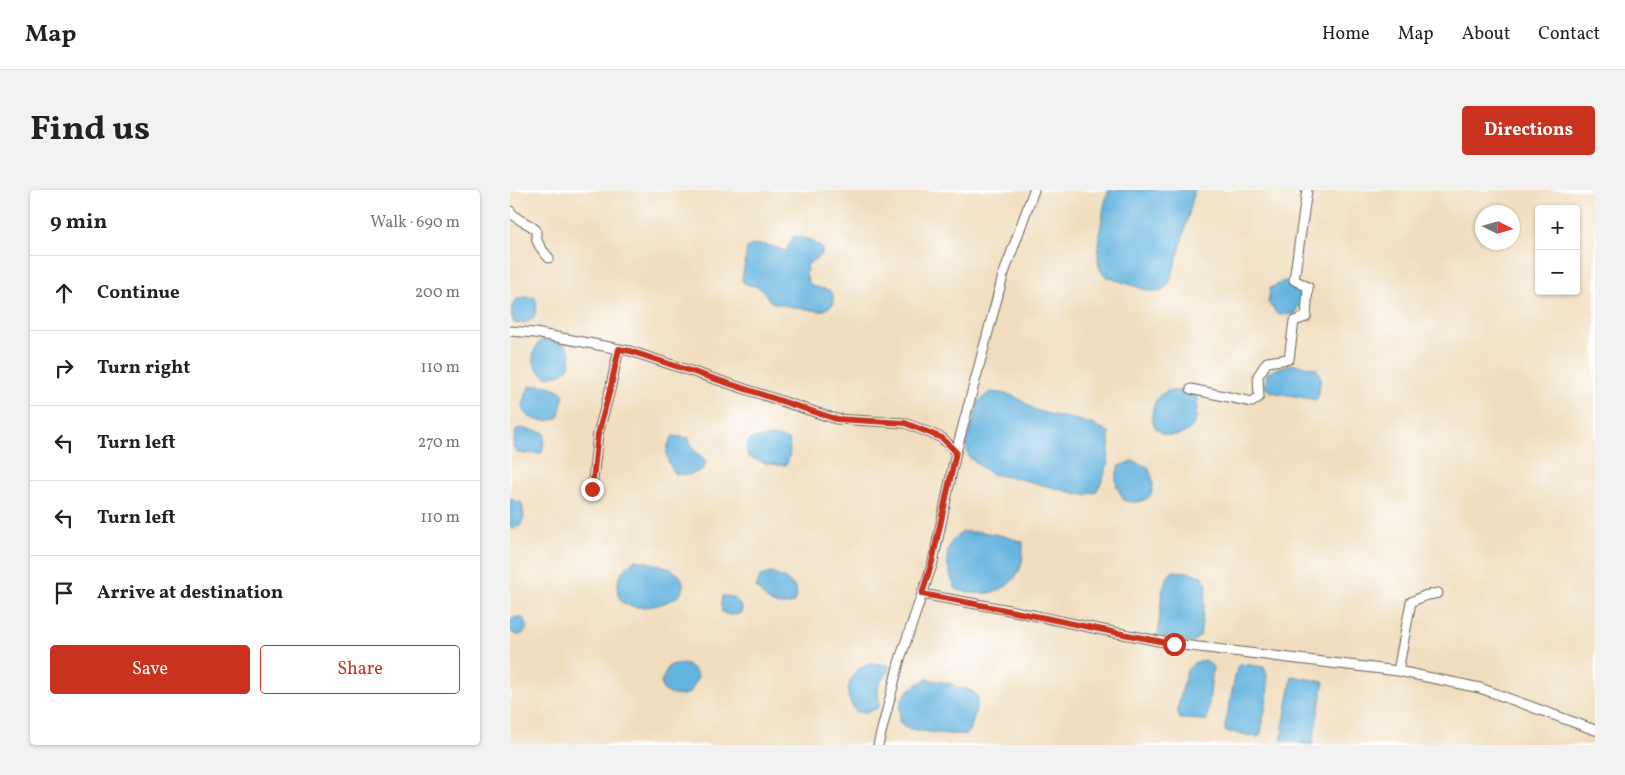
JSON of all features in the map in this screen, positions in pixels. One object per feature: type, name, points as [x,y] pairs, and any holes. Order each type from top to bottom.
[{"type":"street","points":[[878,745],[900,659],[932,562],[956,452],[1003,276],[1034,190]]},
{"type":"street","points":[[1191,388],[1252,402],[1259,397],[1258,376],[1268,362],[1289,359],[1294,321],[1306,317],[1308,286],[1294,280],[1307,190]]},
{"type":"street","points":[[510,211],[516,219],[530,224],[536,230],[536,238],[540,247],[549,258]]},
{"type":"street","points":[[510,331],[535,333],[630,351],[836,419],[905,423],[942,438],[956,452]]},
{"type":"street","points":[[592,489],[598,434],[619,349]]},
{"type":"street","points":[[1398,671],[1411,602],[1424,596],[1438,593]]},
{"type":"street","points":[[922,594],[1174,644],[1398,671],[1480,688],[1595,730]]},
{"type":"water","points":[[1109,190],[1195,190],[1169,284],[1162,291],[1149,291],[1107,277],[1100,270],[1098,259],[1099,236],[1105,201]]},
{"type":"water","points":[[794,236],[808,239],[822,248],[822,254],[808,264],[807,276],[813,286],[829,290],[833,295],[834,303],[824,310],[817,311],[771,302],[762,290],[742,281],[747,248],[762,244],[786,251]]},
{"type":"water","points":[[1284,281],[1298,286],[1302,301],[1294,314],[1278,315],[1268,303],[1270,288]]},
{"type":"water","points":[[521,297],[535,297],[536,309],[533,318],[526,323],[514,323],[511,313],[512,306],[516,300]]},
{"type":"water","points":[[541,340],[557,341],[566,346],[571,360],[564,373],[546,377],[537,369],[533,355]]},
{"type":"water","points":[[1290,364],[1316,368],[1321,378],[1317,400],[1271,392],[1265,387],[1267,373]]},
{"type":"water","points":[[530,386],[550,386],[564,395],[558,418],[541,421],[530,417],[526,413],[523,402],[525,396]]},
{"type":"water","points":[[1168,391],[1192,391],[1197,395],[1196,419],[1192,427],[1178,435],[1162,433],[1152,419],[1155,402]]},
{"type":"water","points":[[990,392],[1010,395],[1036,410],[1093,424],[1109,433],[1107,464],[1104,477],[1096,492],[1084,495],[1020,479],[991,474],[969,457],[966,445],[979,401]]},
{"type":"water","points":[[519,428],[543,432],[545,435],[542,453],[524,454],[516,452],[513,447],[516,430]]},
{"type":"water","points":[[673,436],[689,438],[692,448],[706,461],[703,470],[688,475],[676,474],[670,465],[667,455],[668,445]]},
{"type":"water","points":[[775,436],[789,440],[790,450],[786,465],[766,463],[748,456],[746,447],[750,439]]},
{"type":"water","points":[[1132,461],[1148,467],[1153,483],[1151,494],[1142,501],[1125,501],[1116,484],[1119,466]]},
{"type":"water","points":[[510,499],[522,503],[524,517],[520,526],[513,529],[510,528]]},
{"type":"water","points":[[962,532],[1000,535],[1023,542],[1020,569],[1015,578],[1001,589],[992,592],[974,593],[956,589],[950,573],[947,555],[951,543]]},
{"type":"water","points":[[636,560],[664,566],[677,573],[683,583],[680,595],[662,604],[647,607],[633,607],[622,602],[619,598],[617,587],[620,575],[630,563]]},
{"type":"water","points":[[1173,571],[1188,572],[1202,576],[1207,584],[1200,636],[1193,642],[1189,643],[1158,634],[1162,592],[1166,579]]},
{"type":"water","points":[[771,573],[784,578],[796,588],[797,596],[793,603],[787,605],[776,604],[767,600],[759,591],[756,586],[760,576]]},
{"type":"water","points":[[722,596],[729,596],[736,600],[742,609],[741,613],[731,615],[722,612]]},
{"type":"water","points":[[518,617],[526,622],[527,626],[522,634],[518,635],[510,630],[509,626],[514,618]]},
{"type":"water","points":[[1206,660],[1213,667],[1207,720],[1180,719],[1177,710],[1187,670],[1194,663]]},
{"type":"water","points":[[870,663],[889,665],[889,672],[879,686],[879,707],[875,710],[856,712],[849,698],[848,688],[857,670]]},
{"type":"water","points":[[674,664],[688,666],[698,676],[690,693],[676,695],[669,694],[663,690],[661,682],[668,667]]},
{"type":"water","points":[[1241,664],[1264,667],[1267,673],[1267,699],[1261,733],[1258,737],[1225,731],[1237,667]]},
{"type":"water","points":[[1292,676],[1324,682],[1312,745],[1281,740]]},
{"type":"water","points":[[927,679],[952,684],[957,688],[975,693],[978,699],[972,725],[967,734],[945,734],[916,730],[905,727],[899,721],[902,699],[913,687]]},
{"type":"route","points":[[592,489],[598,434],[619,349],[836,419],[905,423],[942,438],[956,452],[932,562],[922,594],[1174,644]]}]
